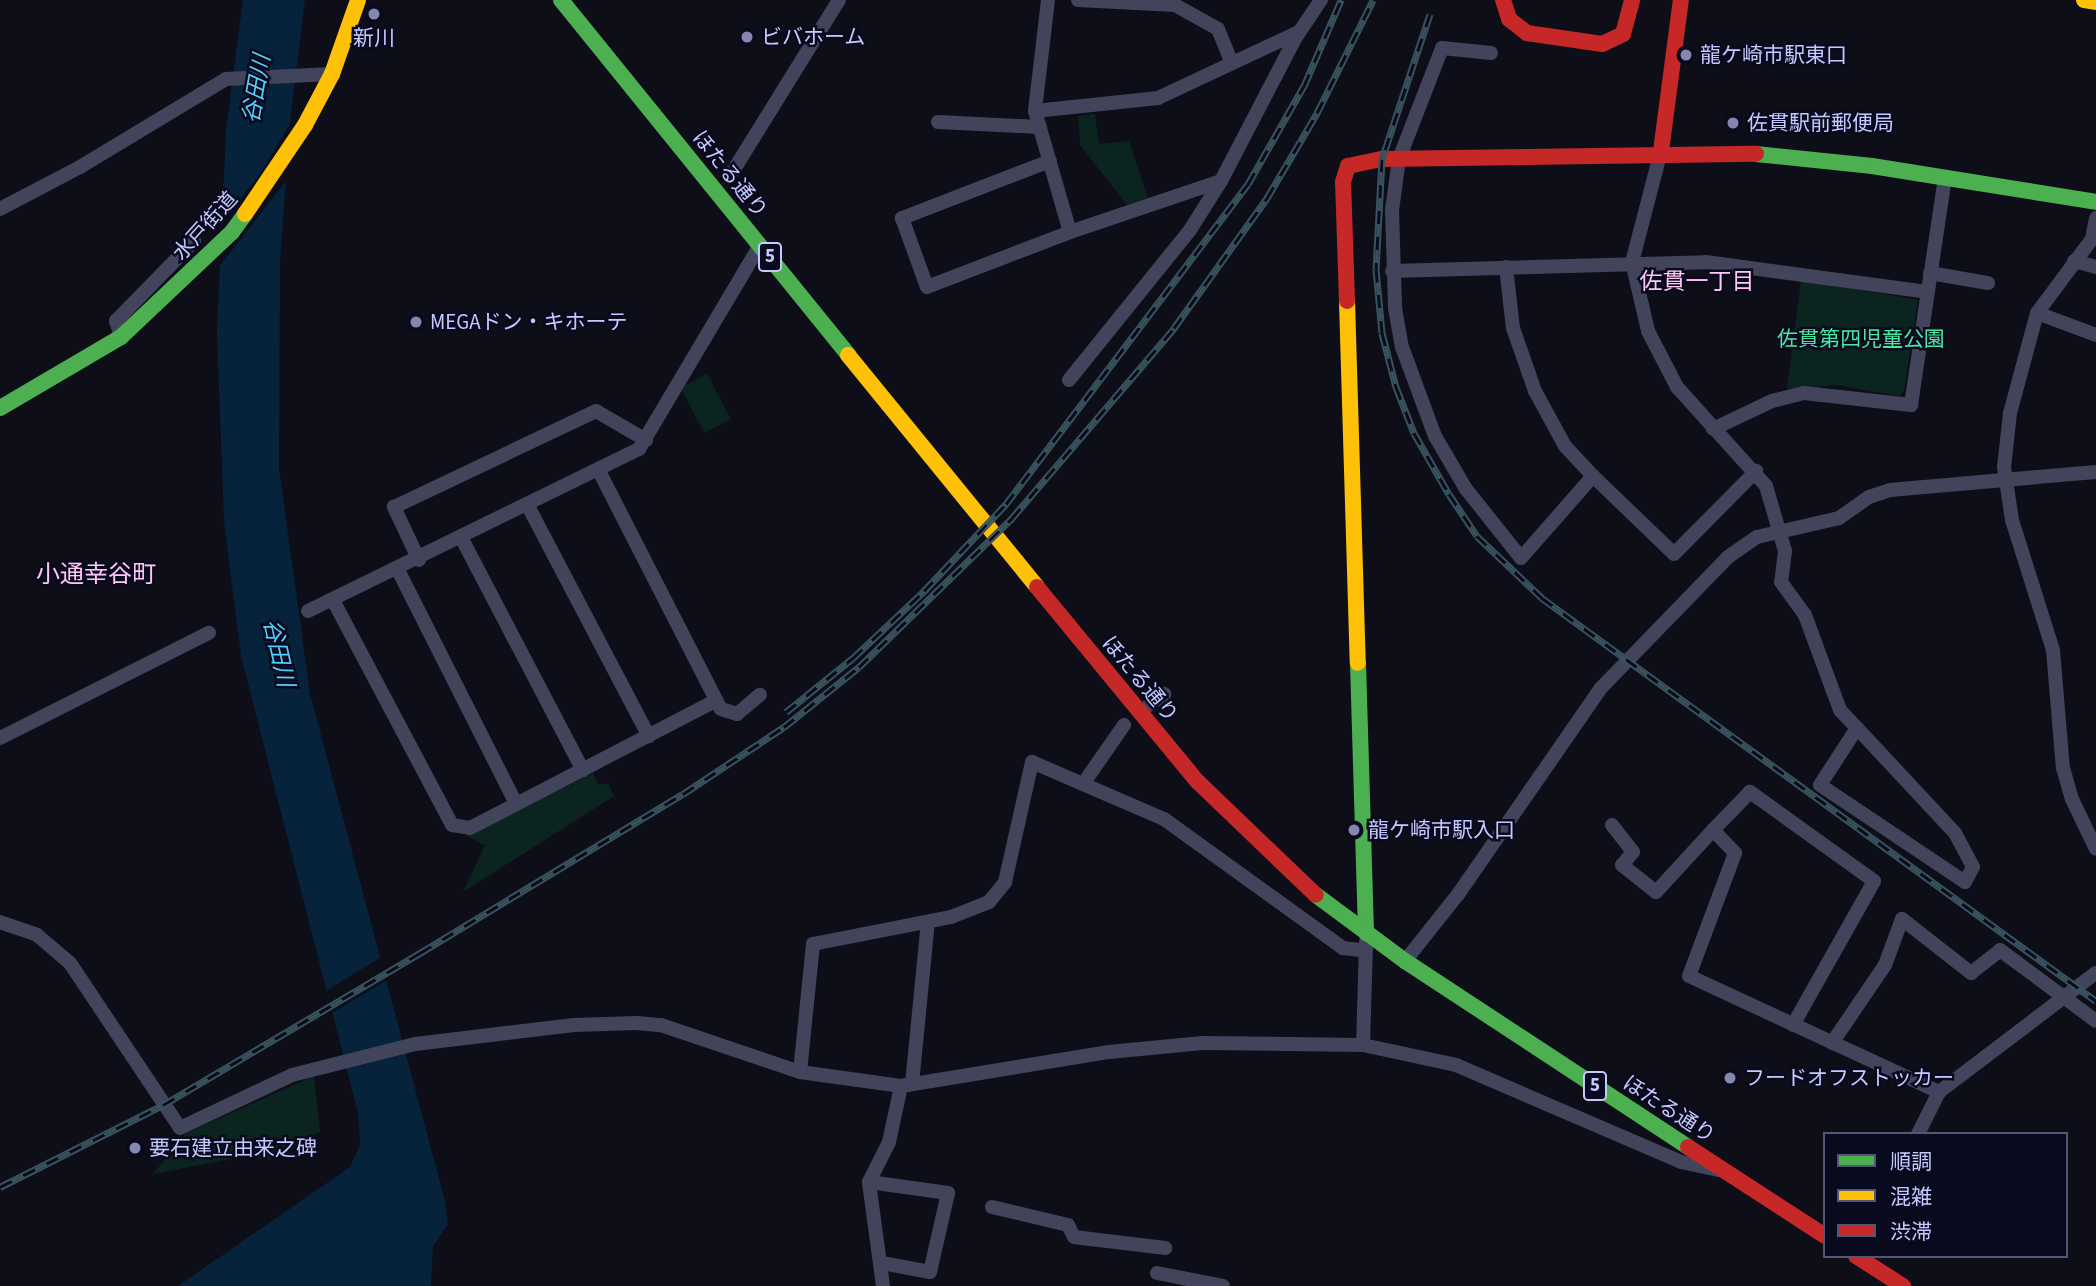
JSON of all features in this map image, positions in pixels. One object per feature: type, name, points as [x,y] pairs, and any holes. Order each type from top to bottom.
[{"type":"main road","name":"水戸街道","points":[[0,408],[121,337],[180,286],[232,232],[305,125],[332,74],[358,0]]},
{"type":"main road","name":"ほたる通り","points":[[561,0],[1004,548],[1198,782],[1292,876],[1405,961],[1823,1235]]},
{"type":"main road","points":[[1503,0],[1509,19],[1527,33],[1602,44],[1618,39],[1627,28],[1632,0]]},
{"type":"main road","points":[[1661,151],[1681,0]]},
{"type":"main road","points":[[2084,0],[2096,2]]},
{"type":"main road","points":[[1366,933],[1343,182],[1348,166],[1355,162],[1399,159],[1661,151],[1767,154],[2096,202]]},
{"type":"main road","points":[[1859,1258],[1903,1286]]},
{"type":"street","points":[[733,171],[839,0]]},
{"type":"street","points":[[1048,0],[1035,111],[1070,232]]},
{"type":"street","points":[[1078,0],[1175,5],[1218,30],[1231,62]]},
{"type":"street","points":[[1069,380],[1190,230],[1222,181],[1312,3]]},
{"type":"street","points":[[1035,111],[1158,98],[1299,32]]},
{"type":"street","points":[[1491,53],[1441,48],[1399,159],[1392,210],[1392,271],[1402,347],[1435,436],[1466,489],[1521,558],[1593,476]]},
{"type":"street","points":[[0,209],[80,167],[226,79],[306,72],[332,74]]},
{"type":"street","points":[[939,122],[1040,127]]},
{"type":"street","points":[[1661,151],[1632,262],[1648,331],[1662,363],[1713,429],[1756,471],[1766,486],[1785,551],[1781,582],[1805,615],[1840,710],[1857,728],[1955,833],[1973,867],[1965,882],[1820,785],[1857,728]]},
{"type":"street","points":[[1050,161],[902,218],[927,287],[1070,232],[1222,181]]},
{"type":"street","points":[[1713,429],[1772,401],[1804,393],[1911,405],[1945,178]]},
{"type":"street","points":[[2096,218],[2092,239],[2037,313],[2010,413],[2005,480],[2012,520],[2053,650],[2063,768],[2071,799],[2096,849]]},
{"type":"street","points":[[121,337],[116,321],[194,241]]},
{"type":"street","points":[[308,611],[334,602],[631,455],[646,440],[760,245]]},
{"type":"street","points":[[2074,261],[2096,267]]},
{"type":"street","points":[[1392,271],[1632,262],[1744,264],[1927,292]]},
{"type":"street","points":[[1506,267],[1513,328],[1535,391],[1565,446],[1674,554],[1756,471]]},
{"type":"street","points":[[1930,274],[1988,283]]},
{"type":"street","points":[[2037,313],[2096,335]]},
{"type":"street","points":[[419,560],[394,507],[596,411],[646,440]]},
{"type":"street","points":[[599,471],[715,701],[721,709],[737,714],[760,695]]},
{"type":"street","points":[[1405,961],[1459,893],[1601,688],[1728,556],[1757,537],[1839,518],[1869,497],[1890,490],[2096,472]]},
{"type":"street","points":[[528,506],[649,736]]},
{"type":"street","points":[[462,539],[583,770]]},
{"type":"street","points":[[398,570],[516,804]]},
{"type":"street","points":[[334,602],[452,825],[470,828],[715,701]]},
{"type":"street","points":[[0,738],[209,633]]},
{"type":"street","points":[[1149,705],[1164,694]]},
{"type":"street","points":[[1083,784],[1124,725]]},
{"type":"street","points":[[800,1072],[813,944],[928,922],[989,902],[1005,882],[1032,762],[1164,819],[1343,948],[1366,951]]},
{"type":"street","points":[[1612,825],[1633,852],[1622,864],[1656,892],[1751,792],[1874,881],[1793,1025]]},
{"type":"street","points":[[1713,830],[1735,853],[1689,976],[1939,1092]]},
{"type":"street","points":[[1832,1043],[1885,965],[1902,919],[1971,973],[2000,950],[2096,1021]]},
{"type":"street","points":[[0,922],[37,935],[70,963],[180,1128],[292,1075],[415,1044],[574,1025],[661,1025],[800,1072],[906,1085],[1109,1052],[1203,1043],[1363,1045],[1456,1065],[1681,1162],[1726,1171]]},
{"type":"street","points":[[883,1286],[882,1263],[871,1217],[869,1182],[889,1142],[906,1085],[928,922]]},
{"type":"street","points":[[1363,1045],[1366,933]]},
{"type":"street","points":[[1919,1132],[1939,1092],[2096,973]]},
{"type":"street","points":[[869,1182],[948,1193],[930,1272],[882,1263]]},
{"type":"street","points":[[992,1207],[1068,1225],[1074,1237],[1165,1248]]},
{"type":"street","points":[[1157,1273],[1223,1286]]},
{"type":"green space","points":[[1095,114],[1099,144],[1129,141],[1148,198],[1127,205],[1080,145],[1078,116]]},
{"type":"green space","name":"佐貫第四児童公園","points":[[1801,280],[1918,300],[1904,391],[1899,396],[1837,385],[1787,389]]},
{"type":"green space","points":[[707,374],[731,419],[704,433],[681,388]]},
{"type":"green space","points":[[593,773],[598,785],[608,783],[614,796],[463,892],[485,845],[466,836]]},
{"type":"green space","points":[[314,1076],[320,1132],[269,1160],[241,1157],[153,1174],[186,1133]]},
{"type":"water","name":"谷田川","points":[[243,0],[305,0],[291,113],[280,260],[279,468],[310,694],[445,1201],[448,1224],[433,1246],[431,1286],[178,1286],[350,1167],[360,1145],[358,1113],[241,656],[224,522],[217,332],[226,130]]},
{"type":"pier","points":[[294,117],[289,177],[216,271],[218,226],[260,174]]},
{"type":"pier","points":[[381,957],[387,980],[329,1015],[323,993]]},
{"type":"railway","points":[[786,712],[853,658],[924,591],[1006,504],[1248,184],[1304,86],[1341,0]]},
{"type":"railway","points":[[0,1187],[163,1105],[683,794],[784,727],[859,667],[1012,518],[1174,328],[1267,198],[1317,113],[1373,0]]},
{"type":"railway","points":[[1430,14],[1382,159],[1376,269],[1382,333],[1396,387],[1414,433],[1477,536],[1542,598],[2096,1001]]},
{"type":"traffic: fast","points":[[561,0],[848,355]]},
{"type":"traffic: fast","points":[[1756,154],[1872,166],[2096,202]]},
{"type":"traffic: fast","points":[[0,408],[121,337],[232,232],[245,214]]},
{"type":"traffic: fast","points":[[1358,663],[1366,933]]},
{"type":"traffic: fast","points":[[1316,895],[1405,961],[1688,1147]]},
{"type":"traffic: slow","points":[[245,214],[305,125],[332,74],[358,0]]},
{"type":"traffic: slow","points":[[2084,0],[2096,2]]},
{"type":"traffic: slow","points":[[1347,301],[1358,663]]},
{"type":"traffic: slow","points":[[848,355],[1037,587]]},
{"type":"traffic: jam","points":[[1503,0],[1509,19],[1527,33],[1602,44],[1623,34],[1632,0]]},
{"type":"traffic: jam","points":[[1661,151],[1681,0]]},
{"type":"traffic: jam","points":[[1347,301],[1343,182],[1348,166],[1382,159],[1756,154]]},
{"type":"traffic: jam","points":[[1037,587],[1198,782],[1316,895]]},
{"type":"traffic: jam","points":[[1688,1147],[1823,1235]]},
{"type":"traffic: jam","points":[[1859,1258],[1903,1286]]},
{"type":"place","name":"新川","points":[[374,14]]},
{"type":"place","name":"ビバホーム","points":[[747,37]]},
{"type":"place","name":"龍ケ崎市駅東口","points":[[1686,55]]},
{"type":"place","name":"佐貫駅前郵便局","points":[[1733,123]]},
{"type":"place","name":"MEGAドン・キホーテ","points":[[416,322]]},
{"type":"place","name":"龍ケ崎市駅入口","points":[[1354,830]]},
{"type":"place","name":"フードオフストッカー","points":[[1730,1078]]},
{"type":"place","name":"要石建立由来之碑","points":[[135,1148]]},
{"type":"district","name":"佐貫一丁目","points":[[1697,282]]},
{"type":"district","name":"小通幸谷町","points":[[96,575]]}]
